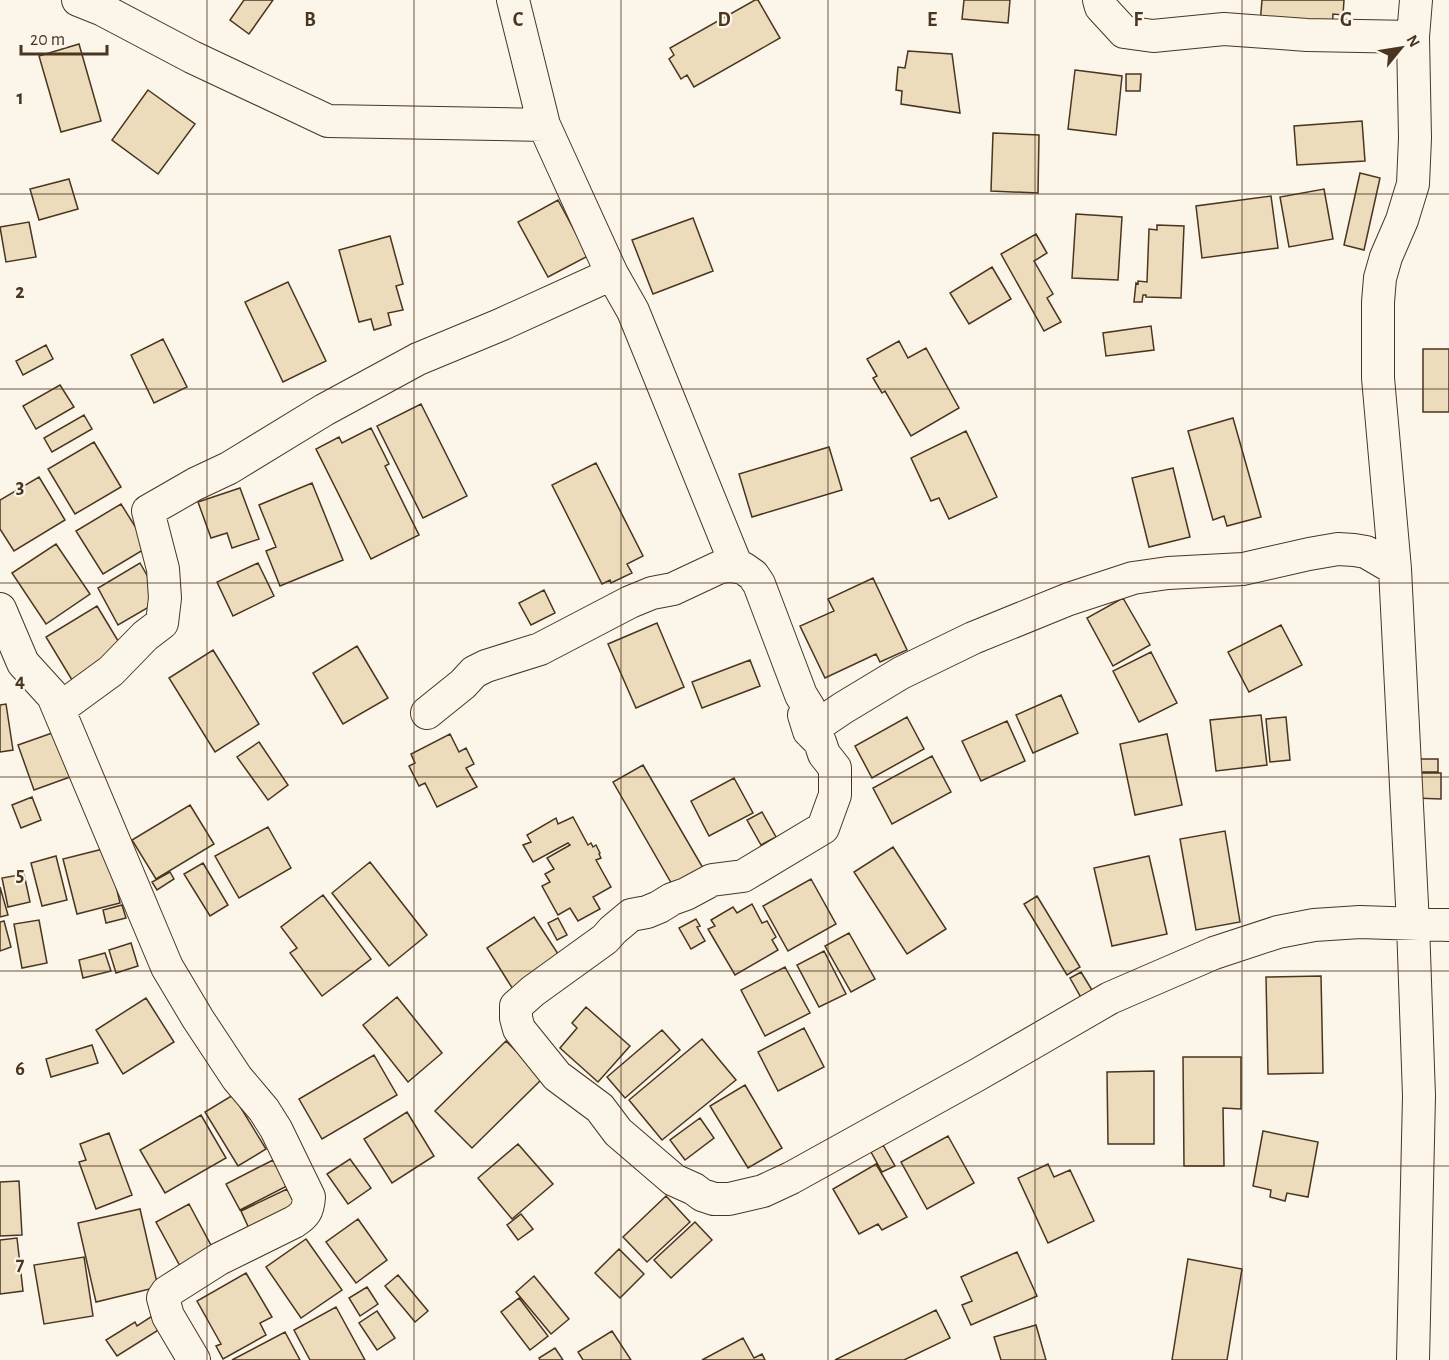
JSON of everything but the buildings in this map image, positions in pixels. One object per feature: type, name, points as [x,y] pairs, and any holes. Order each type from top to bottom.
[{"type":"street","points":[[78,0],[104,10],[192,57],[328,121],[544,125]]},
{"type":"street","points":[[513,0],[544,125],[612,274],[633,311],[737,567]]},
{"type":"street","points":[[1099,0],[1101,7],[1124,32],[1153,36],[1224,29],[1307,35],[1413,37]]},
{"type":"street","points":[[1413,1360],[1419,1096],[1413,924],[1395,569],[1378,378],[1378,302],[1380,278],[1386,257],[1402,220],[1413,184],[1415,138],[1413,37],[1416,0]]},
{"type":"street","points":[[59,709],[111,671],[145,636],[162,623],[165,598],[163,569],[148,512],[195,484],[229,468],[324,410],[418,359],[612,274]]},
{"type":"street","points":[[809,731],[901,673],[973,638],[1069,599],[1133,578],[1168,573],[1243,569],[1338,549],[1366,552],[1395,569]]},
{"type":"street","points":[[427,713],[463,684],[474,672],[540,648],[652,593],[673,590],[720,567],[730,566],[743,568],[753,575],[759,584],[808,708],[804,715],[809,731],[820,742],[824,754],[835,768],[835,795],[823,828],[742,876],[712,880],[659,907],[631,915],[605,939],[516,1006],[519,1029],[557,1076],[600,1108],[618,1132],[674,1180],[714,1199],[729,1199],[763,1191],[791,1178],[1110,998],[1214,953],[1278,932],[1314,924],[1360,922],[1449,925]]},
{"type":"street","points":[[0,609],[12,667],[53,696],[167,967],[237,1078],[264,1110],[276,1129],[309,1197],[308,1207],[303,1216],[219,1259],[167,1292],[163,1298],[168,1316],[194,1360]]}]
